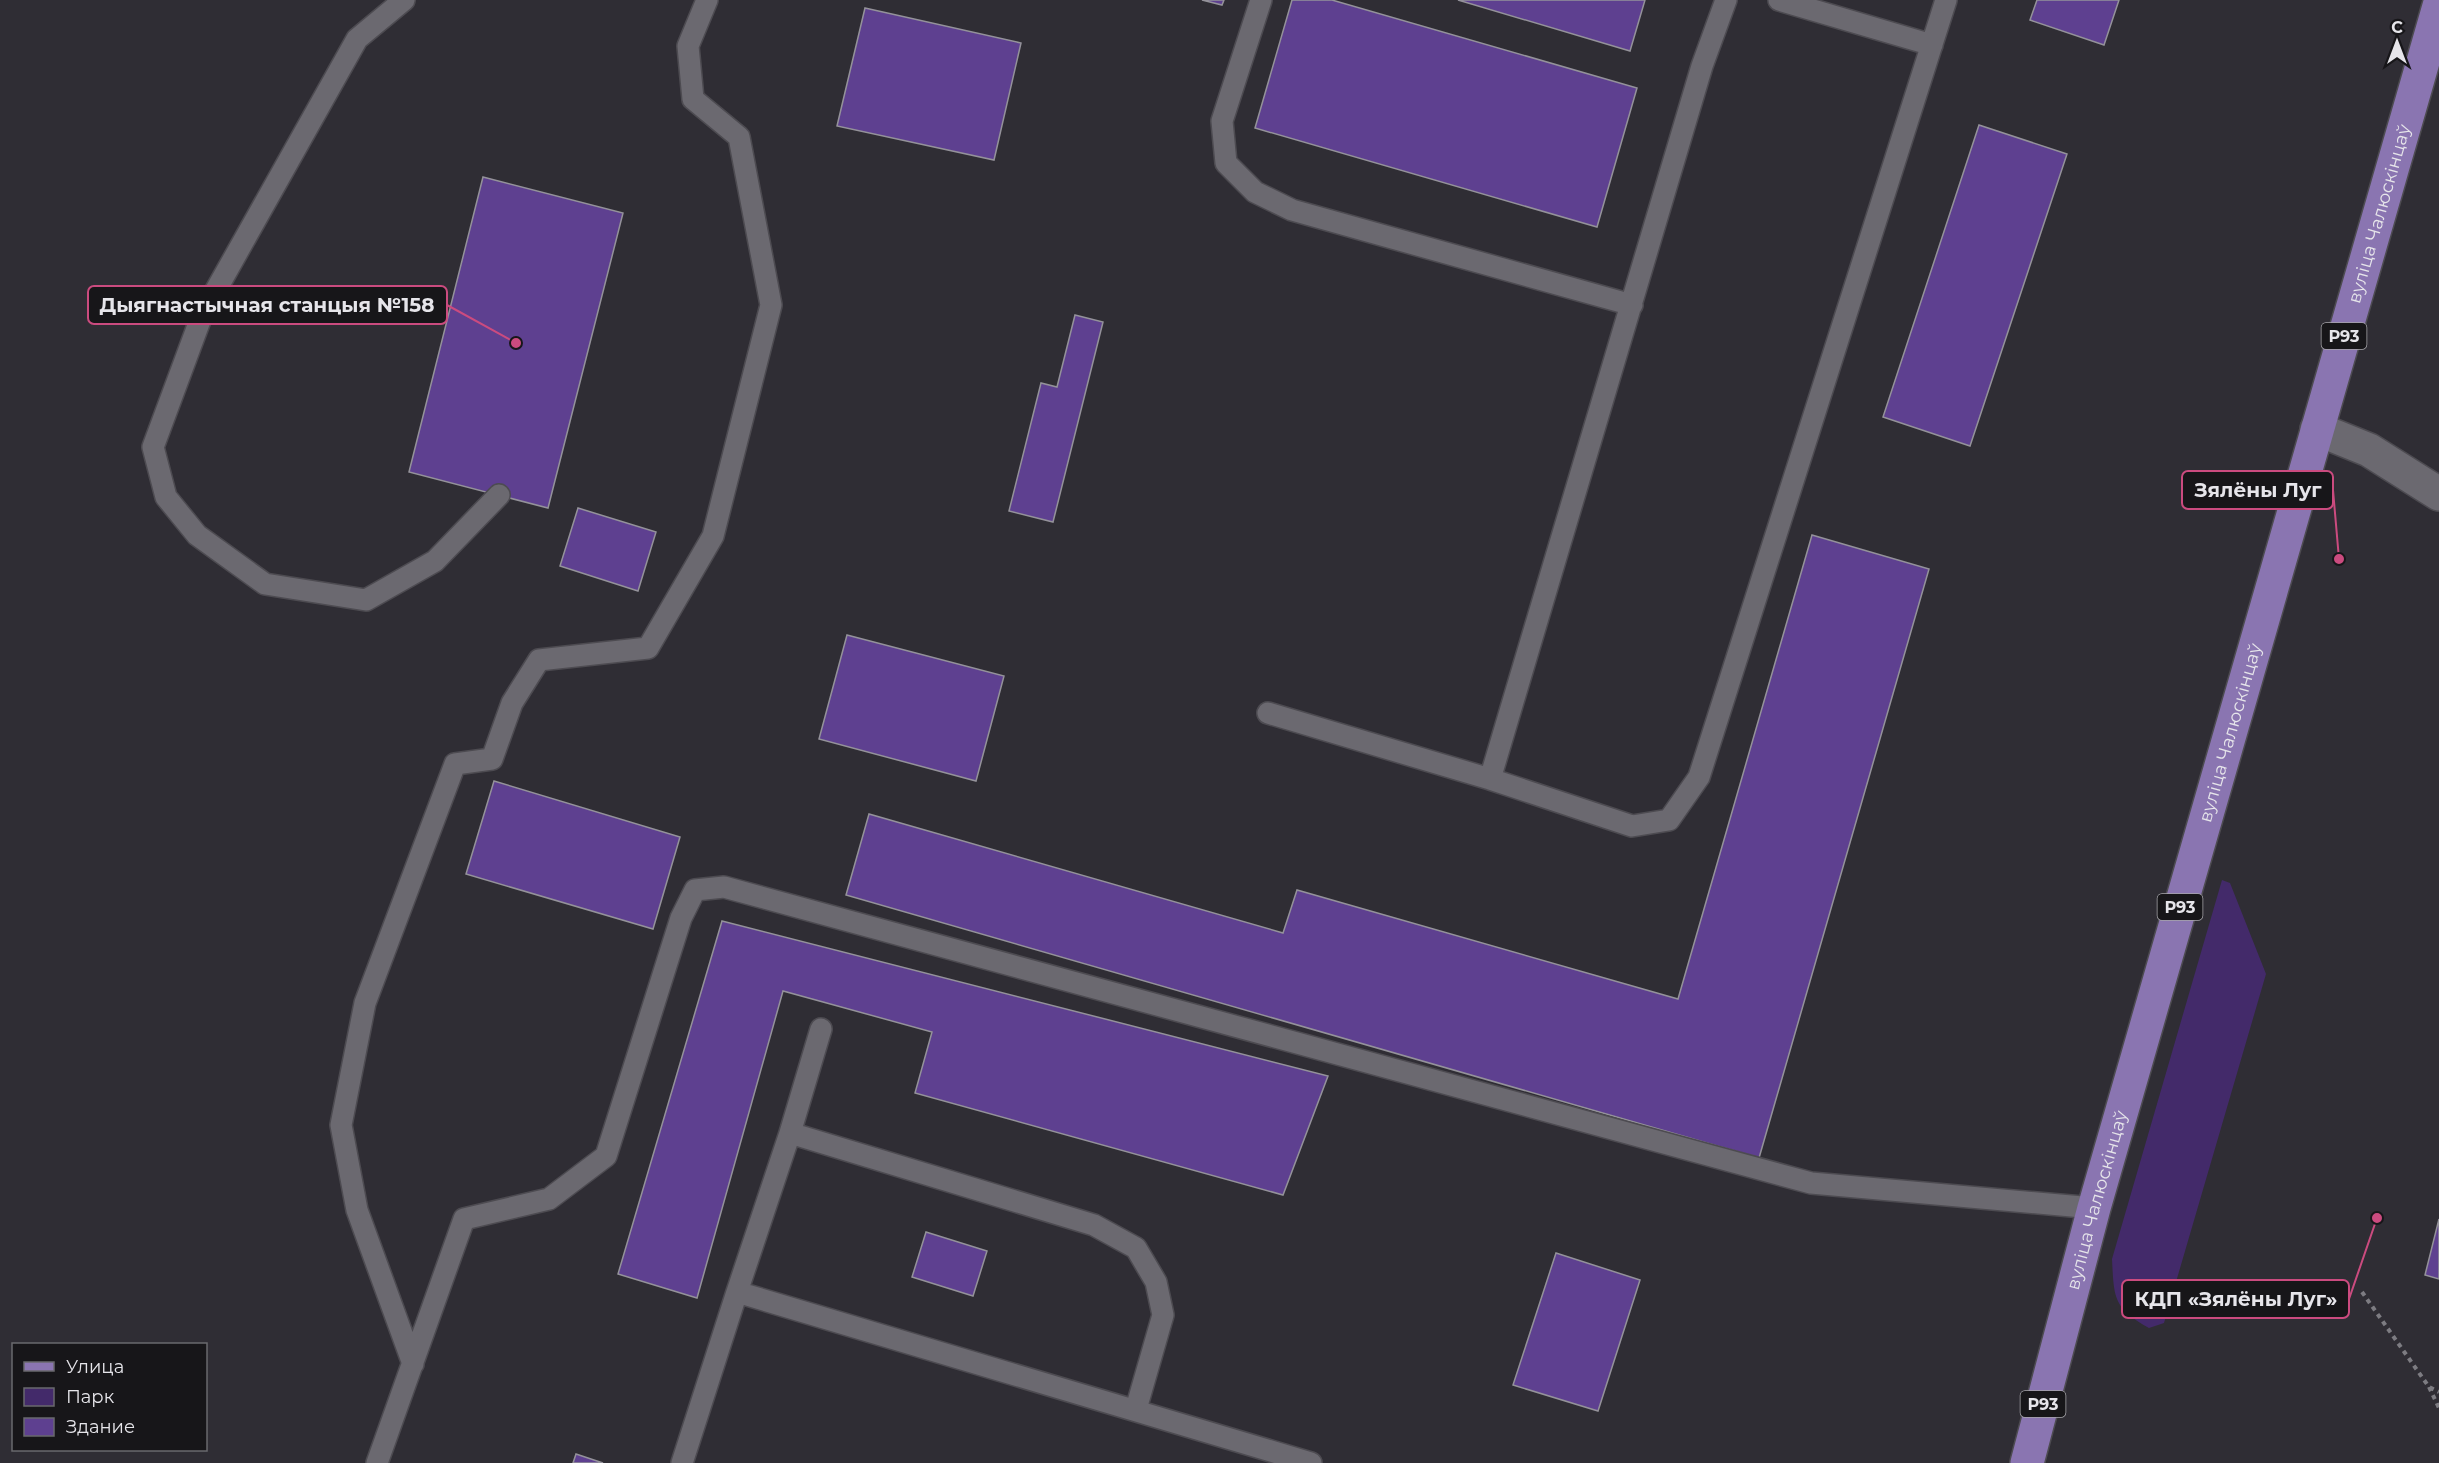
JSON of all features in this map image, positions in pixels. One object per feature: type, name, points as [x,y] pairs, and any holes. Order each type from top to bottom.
[{"type":"main road","name":"вуліца Чалюскінцаў","points":[[2027,1463],[2094,1208],[2439,6]]},
{"type":"street","points":[[2317,429],[2368,450],[2439,494]]},
{"type":"lane","points":[[404,0],[357,39],[202,315],[153,447],[166,497],[197,535],[265,584],[366,600],[435,561],[499,495]]},
{"type":"lane","points":[[413,1364],[357,1210],[341,1125],[365,1003],[455,764],[492,759],[513,702],[539,660],[648,648],[713,536],[771,304],[739,137],[693,99],[688,46],[707,0]]},
{"type":"lane","points":[[1261,0],[1222,121],[1226,163],[1255,192],[1292,210],[1632,304]]},
{"type":"lane","points":[[1490,778],[1702,66],[1726,0]]},
{"type":"lane","points":[[1779,0],[1932,45]]},
{"type":"lane","points":[[1268,713],[1490,778],[1632,825],[1669,820],[1699,777],[1946,0]]},
{"type":"lane","points":[[378,1463],[464,1219],[549,1199],[606,1156],[681,918],[695,890],[724,887],[1811,1184],[2094,1208]]},
{"type":"lane","points":[[682,1463],[790,1133],[821,1029]]},
{"type":"lane","points":[[790,1133],[1094,1225],[1136,1248],[1156,1282],[1163,1315],[1136,1409]]},
{"type":"lane","points":[[737,1292],[1311,1463]]},
{"type":"path","points":[[2362,1292],[2428,1387],[2439,1408]]},
{"type":"path","points":[[2428,1387],[2439,1392]]},
{"type":"green space","points":[[2222,880],[2230,883],[2266,974],[2164,1323],[2149,1328],[2128,1314],[2118,1301],[2115,1293],[2112,1259]]},
{"type":"building","points":[[1202,0],[1224,0],[1222,5]]},
{"type":"building","points":[[1292,0],[1332,0],[1637,88],[1597,227],[1255,128]]},
{"type":"building","points":[[1458,0],[1645,0],[1630,51]]},
{"type":"building","points":[[2037,0],[2119,0],[2104,45],[2030,20]]},
{"type":"building","points":[[865,8],[1021,43],[994,160],[837,126]]},
{"type":"building","points":[[1979,125],[2067,154],[1970,446],[1883,417]]},
{"type":"building","points":[[483,177],[623,213],[548,508],[409,472]]},
{"type":"building","points":[[1075,315],[1103,322],[1053,522],[1009,511],[1041,383],[1057,387]]},
{"type":"building","points":[[578,508],[656,532],[638,591],[560,566]]},
{"type":"building","points":[[1812,535],[1929,569],[1759,1158],[846,895],[869,814],[1283,933],[1297,890],[1678,999]]},
{"type":"building","points":[[847,635],[1004,676],[976,781],[819,739]]},
{"type":"building","points":[[494,781],[680,837],[653,929],[466,874]]},
{"type":"building","points":[[722,921],[1328,1076],[1283,1195],[915,1093],[932,1032],[783,991],[697,1298],[618,1274]]},
{"type":"building","points":[[2439,1219],[2439,1279],[2425,1275]]},
{"type":"building","points":[[926,1232],[987,1251],[973,1296],[912,1277]]},
{"type":"building","points":[[1556,1253],[1640,1280],[1598,1411],[1513,1385]]},
{"type":"building","points":[[576,1454],[603,1463],[573,1463]]},
{"type":"place","name":"Дыягнастычная станцыя №158","points":[[516,343]]},
{"type":"place","name":"Зялёны Луг","points":[[2339,559]]},
{"type":"place","name":"КДП «Зялёны Луг»","points":[[2377,1218]]}]
